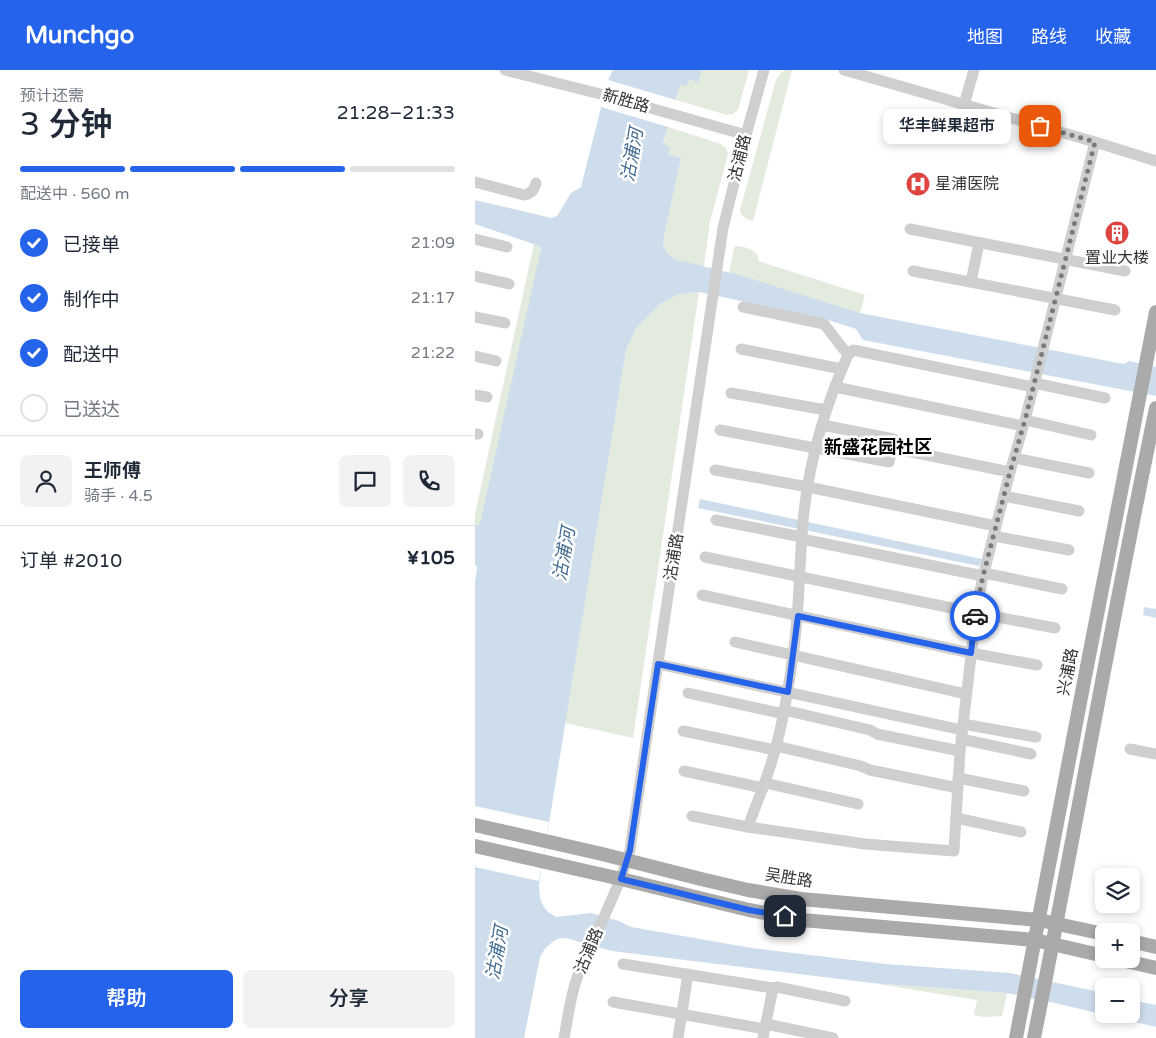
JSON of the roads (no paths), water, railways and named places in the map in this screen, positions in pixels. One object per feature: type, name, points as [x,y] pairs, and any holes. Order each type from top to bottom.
[{"type":"main road","name":"兴浦路","points":[[1016,1038],[1156,312]]},
{"type":"main road","points":[[1035,1038],[1086,764],[1156,408]]},
{"type":"main road","name":"吴胜路","points":[[475,825],[748,890],[801,899],[1039,920],[1095,932]]},
{"type":"main road","points":[[475,846],[741,908],[802,920],[1035,940],[1095,954]]},
{"type":"main road","points":[[1140,943],[1156,947]]},
{"type":"main road","points":[[1140,964],[1156,968]]},
{"type":"street","name":"新胜路","points":[[505,70],[604,94],[746,135]]},
{"type":"street","name":"沽浦路","points":[[564,1038],[573,990],[621,879],[630,850],[723,228],[764,70]]},
{"type":"street","points":[[844,70],[1156,161]]},
{"type":"street","points":[[964,105],[974,70]]},
{"type":"street","points":[[692,816],[748,827],[865,844],[954,851],[962,736],[976,613],[984,574],[1095,142]]},
{"type":"street","points":[[475,182],[524,194],[529,194],[536,183]]},
{"type":"street","points":[[910,229],[1125,271]]},
{"type":"street","points":[[475,239],[507,247]]},
{"type":"street","points":[[971,282],[979,243]]},
{"type":"street","points":[[913,270],[1115,310]]},
{"type":"street","points":[[475,276],[509,284]]},
{"type":"street","points":[[743,307],[823,324],[848,355]]},
{"type":"street","points":[[475,317],[505,323]]},
{"type":"street","points":[[741,349],[842,369]]},
{"type":"street","points":[[748,827],[771,766],[788,692],[798,616],[804,517],[816,449],[822,424],[848,355],[853,350],[1034,382],[1105,398]]},
{"type":"street","points":[[475,356],[496,360]]},
{"type":"street","points":[[835,387],[1091,435]]},
{"type":"street","points":[[731,392],[827,410]]},
{"type":"street","points":[[475,395],[487,397]]},
{"type":"street","points":[[720,430],[889,462],[894,439],[822,424]]},
{"type":"street","points":[[892,448],[1010,472]]},
{"type":"street","points":[[1014,458],[1089,473]]},
{"type":"street","points":[[715,470],[808,488],[1069,550]]},
{"type":"street","points":[[1004,496],[1079,510]]},
{"type":"street","points":[[716,520],[1062,589]]},
{"type":"street","points":[[705,557],[1055,628]]},
{"type":"street","points":[[702,595],[971,653],[1037,665]]},
{"type":"street","points":[[735,642],[966,694]]},
{"type":"street","points":[[658,664],[788,692],[1031,754]]},
{"type":"street","points":[[688,693],[870,730],[877,734],[1036,737]]},
{"type":"street","points":[[683,731],[775,748],[861,766],[870,770],[1024,791]]},
{"type":"street","points":[[1130,749],[1156,754]]},
{"type":"street","points":[[685,771],[858,804]]},
{"type":"street","points":[[956,818],[1021,832]]},
{"type":"street","points":[[623,964],[773,988],[777,987],[845,1001]]},
{"type":"street","points":[[677,1038],[688,974]]},
{"type":"street","points":[[765,1030],[773,988]]},
{"type":"street","points":[[613,1002],[765,1030],[833,1038]]},
{"type":"water","name":"沽浦河","points":[[613,70],[702,70],[698,83],[689,79],[686,86],[680,85],[663,144],[670,147],[668,154],[681,158],[663,241],[666,250],[678,260],[739,275],[860,313],[1124,364],[1129,361],[1156,367],[1156,396],[863,340],[856,329],[828,320],[699,292],[679,294],[660,304],[636,328],[626,350],[539,885],[540,899],[544,907],[556,917],[591,913],[619,921],[631,927],[752,948],[886,964],[1010,973],[1095,991],[1095,1013],[1007,993],[872,983],[612,951],[566,938],[557,939],[550,944],[540,957],[524,1038],[475,1038],[475,582],[477,567],[475,565],[475,525],[478,526],[480,523],[541,249],[539,246],[475,224],[475,200],[552,218],[557,216],[571,193],[581,187],[608,80]]},
{"type":"water","points":[[700,499],[982,559],[979,566],[698,508]]},
{"type":"water","points":[[1144,607],[1156,609],[1156,618],[1143,615]]},
{"type":"water","points":[[1140,1002],[1156,1005],[1156,1027],[1139,1023]]},
{"type":"place","name":"华丰鲜果超市","points":[[1040,126]]},
{"type":"place","name":"星浦医院","points":[[918,184]]},
{"type":"place","name":"置业大楼","points":[[1117,233]]},
{"type":"district","name":"新盛花园社区","points":[[878,447]]}]
